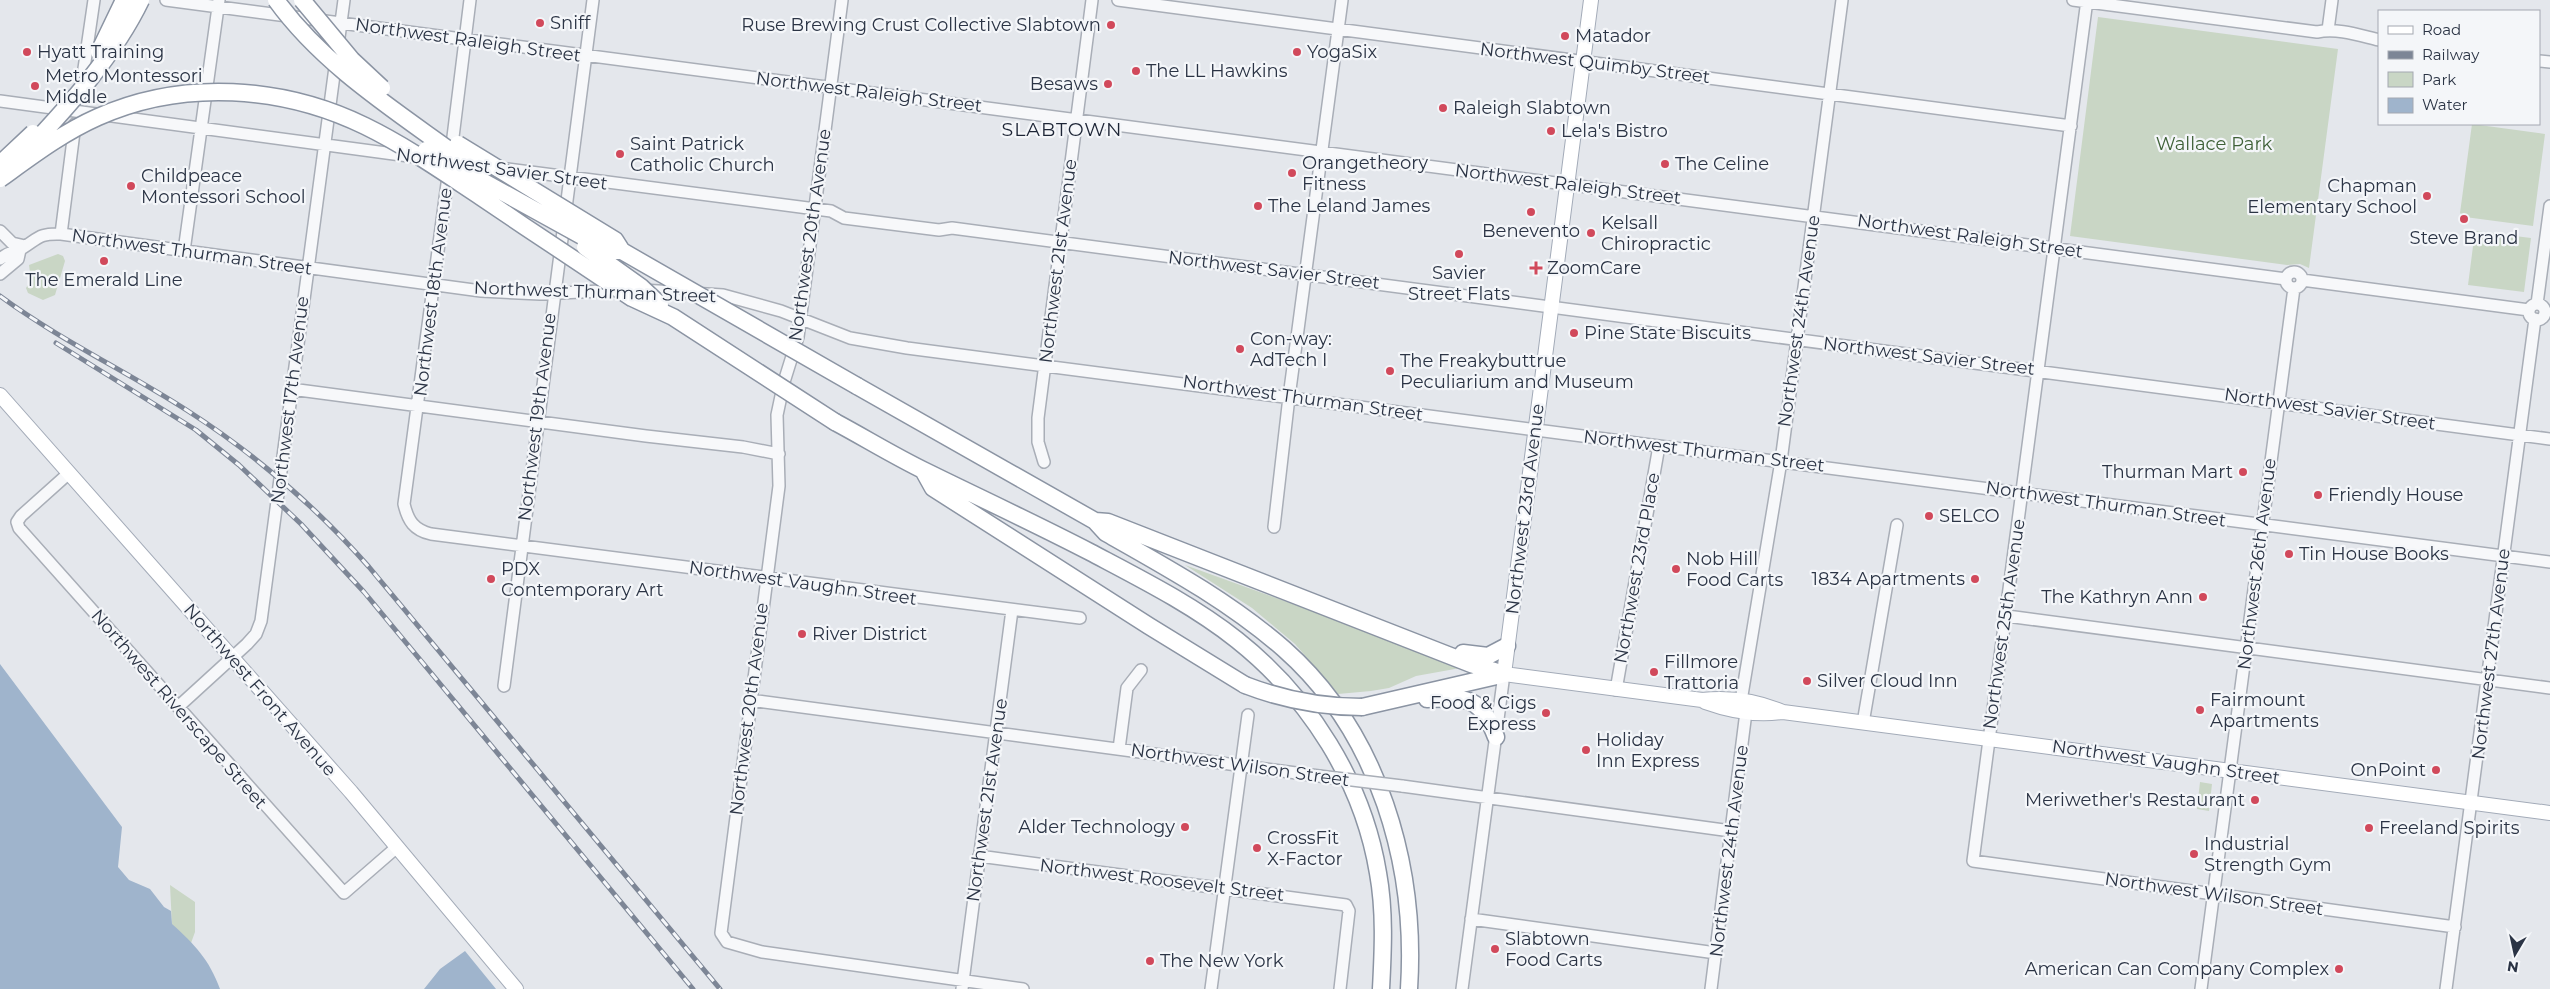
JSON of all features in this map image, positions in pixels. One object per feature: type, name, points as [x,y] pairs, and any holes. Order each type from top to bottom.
[{"type":"highway","points":[[0,166],[52,113],[88,69],[102,47],[124,0]]},
{"type":"highway","points":[[0,179],[55,120],[96,70],[122,35],[141,0]]},
{"type":"highway","points":[[276,0],[297,27],[347,73],[641,287],[673,317]]},
{"type":"highway","points":[[302,0],[352,60],[390,95],[458,144],[616,240],[622,251]]},
{"type":"highway","points":[[0,166],[70,125],[97,113],[134,101],[203,89],[230,89],[267,92],[311,102],[364,120],[494,186],[609,251],[622,251],[1095,521],[1106,533],[1203,590],[1262,631],[1304,670],[1336,709],[1370,766],[1396,836],[1403,868],[1410,927],[1409,989]]},
{"type":"highway","points":[[0,179],[59,137],[99,116],[136,104],[176,95],[211,92],[248,92],[288,99],[340,114],[395,142],[632,298],[673,317],[835,422],[923,470],[1028,520],[1180,601],[1208,619],[1259,658],[1297,698],[1338,757],[1366,826],[1378,874],[1381,894],[1381,989]]},
{"type":"highway","points":[[923,470],[933,488],[1143,623],[1245,685],[1307,704],[1362,707],[1504,674]]},
{"type":"highway","points":[[1095,521],[1108,522],[1471,664],[1504,674]]},
{"type":"highway","points":[[1361,621],[1406,632],[1473,656],[1488,656],[1507,646]]},
{"type":"highway","points":[[1390,701],[1466,700],[1479,706],[1486,714],[1496,737]]},
{"type":"main road","name":"Northwest 23rd Avenue","points":[[1504,674],[1591,0]]},
{"type":"main road","name":"Northwest Front Avenue","points":[[0,395],[397,847],[516,989]]},
{"type":"main road","name":"Northwest Vaughn Street","points":[[1504,674],[1702,700],[1723,709],[1766,705],[1782,712],[2550,813]]},
{"type":"street","points":[[61,234],[94,0]]},
{"type":"street","name":"Northwest Raleigh Street","points":[[166,0],[219,3],[341,23],[1814,215],[2294,282],[2539,312]]},
{"type":"street","name":"Northwest 17th Avenue","points":[[178,707],[256,634],[261,621],[344,0]]},
{"type":"street","name":"Northwest 18th Avenue","points":[[411,523],[404,504],[470,0]]},
{"type":"street","name":"Northwest 19th Avenue","points":[[504,686],[520,545],[593,0]]},
{"type":"street","name":"Northwest 20th Avenue","points":[[842,0],[798,337],[780,399],[778,415],[779,486],[720,930],[728,942],[762,952],[962,985]]},
{"type":"street","name":"Northwest 21st Avenue","points":[[1044,462],[1038,442],[1038,418],[1092,0]]},
{"type":"street","name":"Northwest Quimby Street","points":[[1118,0],[2071,126]]},
{"type":"street","points":[[1274,527],[1289,396],[1342,0]]},
{"type":"street","name":"Northwest 24th Avenue","points":[[1711,989],[1731,831],[1744,706],[1781,461],[1842,0]]},
{"type":"street","points":[[2073,0],[2316,32],[2328,30],[2378,40]]},
{"type":"street","points":[[2328,30],[2332,0]]},
{"type":"street","name":"Northwest 25th Avenue","points":[[1973,861],[2007,616],[2086,1]]},
{"type":"street","points":[[184,251],[219,3]]},
{"type":"street","name":"Northwest Savier Street","points":[[0,101],[831,212],[844,218],[939,230],[952,228],[1306,273],[2550,439]]},
{"type":"street","name":"Northwest 27th Avenue","points":[[2446,989],[2489,681],[2503,556],[2539,312],[2550,206]]},
{"type":"street","points":[[0,231],[12,243],[22,248],[18,259],[0,274]]},
{"type":"street","name":"Northwest Thurman Street","points":[[0,259],[10,251],[22,248],[38,236],[61,234],[510,293],[635,290],[723,295],[753,302],[861,340],[2550,562]]},
{"type":"street","name":"Northwest 26th Avenue","points":[[2201,989],[2294,282]]},
{"type":"street","points":[[291,388],[734,446],[779,454]]},
{"type":"street","name":"Northwest 23rd Place","points":[[1616,690],[1659,446]]},
{"type":"street","name":"Northwest Riverscape Street","points":[[69,473],[21,516],[17,522],[19,528],[344,893],[397,847]]},
{"type":"street","name":"Northwest Vaughn Street","points":[[411,523],[418,530],[431,534],[1080,618]]},
{"type":"street","points":[[1863,723],[1897,525]]},
{"type":"street","name":"Northwest 21st Avenue","points":[[962,985],[1012,610]]},
{"type":"street","points":[[2007,616],[2550,688]]},
{"type":"street","points":[[1118,749],[1127,688],[1141,670]]},
{"type":"street","name":"Northwest 23rd Avenue","points":[[1462,989],[1504,674]]},
{"type":"street","name":"Northwest Wilson Street","points":[[750,700],[1731,831]]},
{"type":"street","points":[[1211,989],[1248,714]]},
{"type":"street","name":"Northwest Roosevelt Street","points":[[979,856],[1346,905],[1349,911],[1340,989]]},
{"type":"street","name":"Northwest Wilson Street","points":[[1973,861],[2455,927]]},
{"type":"street","points":[[1471,919],[1716,953]]},
{"type":"street","points":[[962,985],[1024,989]]},
{"type":"green space","name":"Wallace Park","points":[[2098,17],[2338,49],[2309,268],[2300,264],[2287,265],[2070,236]]},
{"type":"green space","points":[[2472,125],[2545,134],[2533,226],[2465,217],[2460,213]]},
{"type":"green space","points":[[2475,231],[2531,238],[2524,292],[2468,285]]},
{"type":"green space","points":[[58,254],[63,256],[65,261],[55,295],[43,300],[28,293],[26,288],[31,280],[29,265]]},
{"type":"green space","points":[[1185,565],[1466,667],[1416,676],[1389,688],[1338,694],[1295,644],[1252,608]]},
{"type":"green space","points":[[2200,782],[2212,784],[2209,811],[2197,809]]},
{"type":"green space","points":[[170,885],[195,902],[195,932],[191,943],[172,925]]},
{"type":"water","points":[[0,664],[122,827],[118,867],[129,880],[150,889],[164,907],[171,911],[172,924],[188,939],[206,961],[220,989],[0,989]]},
{"type":"water","points":[[465,951],[496,989],[424,989],[440,969]]},
{"type":"railway","points":[[0,296],[46,327],[188,411],[237,445],[307,503],[369,567],[720,989]]},
{"type":"railway","points":[[56,343],[196,430],[239,465],[301,524],[364,592],[693,989]]},
{"type":"place","name":"Sniff","points":[[540,23]]},
{"type":"place","name":"Ruse Brewing Crust Collective Slabtown","points":[[1111,25]]},
{"type":"place","name":"Matador","points":[[1565,36]]},
{"type":"place","name":"Hyatt Training","points":[[27,52]]},
{"type":"place","name":"YogaSix","points":[[1297,52]]},
{"type":"place","name":"The LL Hawkins","points":[[1136,71]]},
{"type":"place","name":"Besaws","points":[[1108,84]]},
{"type":"place","name":"Metro Montessori Middle","points":[[35,86]]},
{"type":"place","name":"Raleigh Slabtown","points":[[1443,108]]},
{"type":"place","name":"Lela's Bistro","points":[[1551,131]]},
{"type":"place","name":"Saint Patrick Catholic Church","points":[[620,154]]},
{"type":"place","name":"The Celine","points":[[1665,164]]},
{"type":"place","name":"Orangetheory Fitness","points":[[1292,173]]},
{"type":"place","name":"Childpeace Montessori School","points":[[131,186]]},
{"type":"place","name":"Chapman Elementary School","points":[[2427,196]]},
{"type":"place","name":"The Leland James","points":[[1258,206]]},
{"type":"place","name":"Benevento","points":[[1531,212]]},
{"type":"place","name":"Steve Brand","points":[[2464,219]]},
{"type":"place","name":"Kelsall Chiropractic","points":[[1591,233]]},
{"type":"place","name":"Savier Street Flats","points":[[1459,254]]},
{"type":"place","name":"The Emerald Line","points":[[104,261]]},
{"type":"place","name":"ZoomCare","points":[[1536,268]]},
{"type":"place","name":"Pine State Biscuits","points":[[1574,333]]},
{"type":"place","name":"Con-way: AdTech I","points":[[1240,349]]},
{"type":"place","name":"The Freakybuttrue Peculiarium and Museum","points":[[1390,371]]},
{"type":"place","name":"Thurman Mart","points":[[2243,472]]},
{"type":"place","name":"Friendly House","points":[[2318,495]]},
{"type":"place","name":"SELCO","points":[[1929,516]]},
{"type":"place","name":"Tin House Books","points":[[2289,554]]},
{"type":"place","name":"Nob Hill Food Carts","points":[[1676,569]]},
{"type":"place","name":"PDX Contemporary Art","points":[[491,579]]},
{"type":"place","name":"1834 Apartments","points":[[1975,579]]},
{"type":"place","name":"The Kathryn Ann","points":[[2203,597]]},
{"type":"place","name":"River District","points":[[802,634]]},
{"type":"place","name":"Fillmore Trattoria","points":[[1654,672]]},
{"type":"place","name":"Silver Cloud Inn","points":[[1807,681]]},
{"type":"place","name":"Fairmount Apartments","points":[[2200,710]]},
{"type":"place","name":"Food & Cigs Express","points":[[1546,713]]},
{"type":"place","name":"Holiday Inn Express","points":[[1586,750]]},
{"type":"place","name":"OnPoint","points":[[2436,770]]},
{"type":"place","name":"Meriwether's Restaurant","points":[[2255,800]]},
{"type":"place","name":"Alder Technology","points":[[1185,827]]},
{"type":"place","name":"Freeland Spirits","points":[[2369,828]]},
{"type":"place","name":"CrossFit X-Factor","points":[[1257,848]]},
{"type":"place","name":"Industrial Strength Gym","points":[[2194,854]]},
{"type":"place","name":"Slabtown Food Carts","points":[[1495,949]]},
{"type":"place","name":"The New York","points":[[1150,961]]},
{"type":"place","name":"American Can Company Complex","points":[[2339,969]]},
{"type":"district","name":"SLABTOWN","points":[[1062,129]]}]
